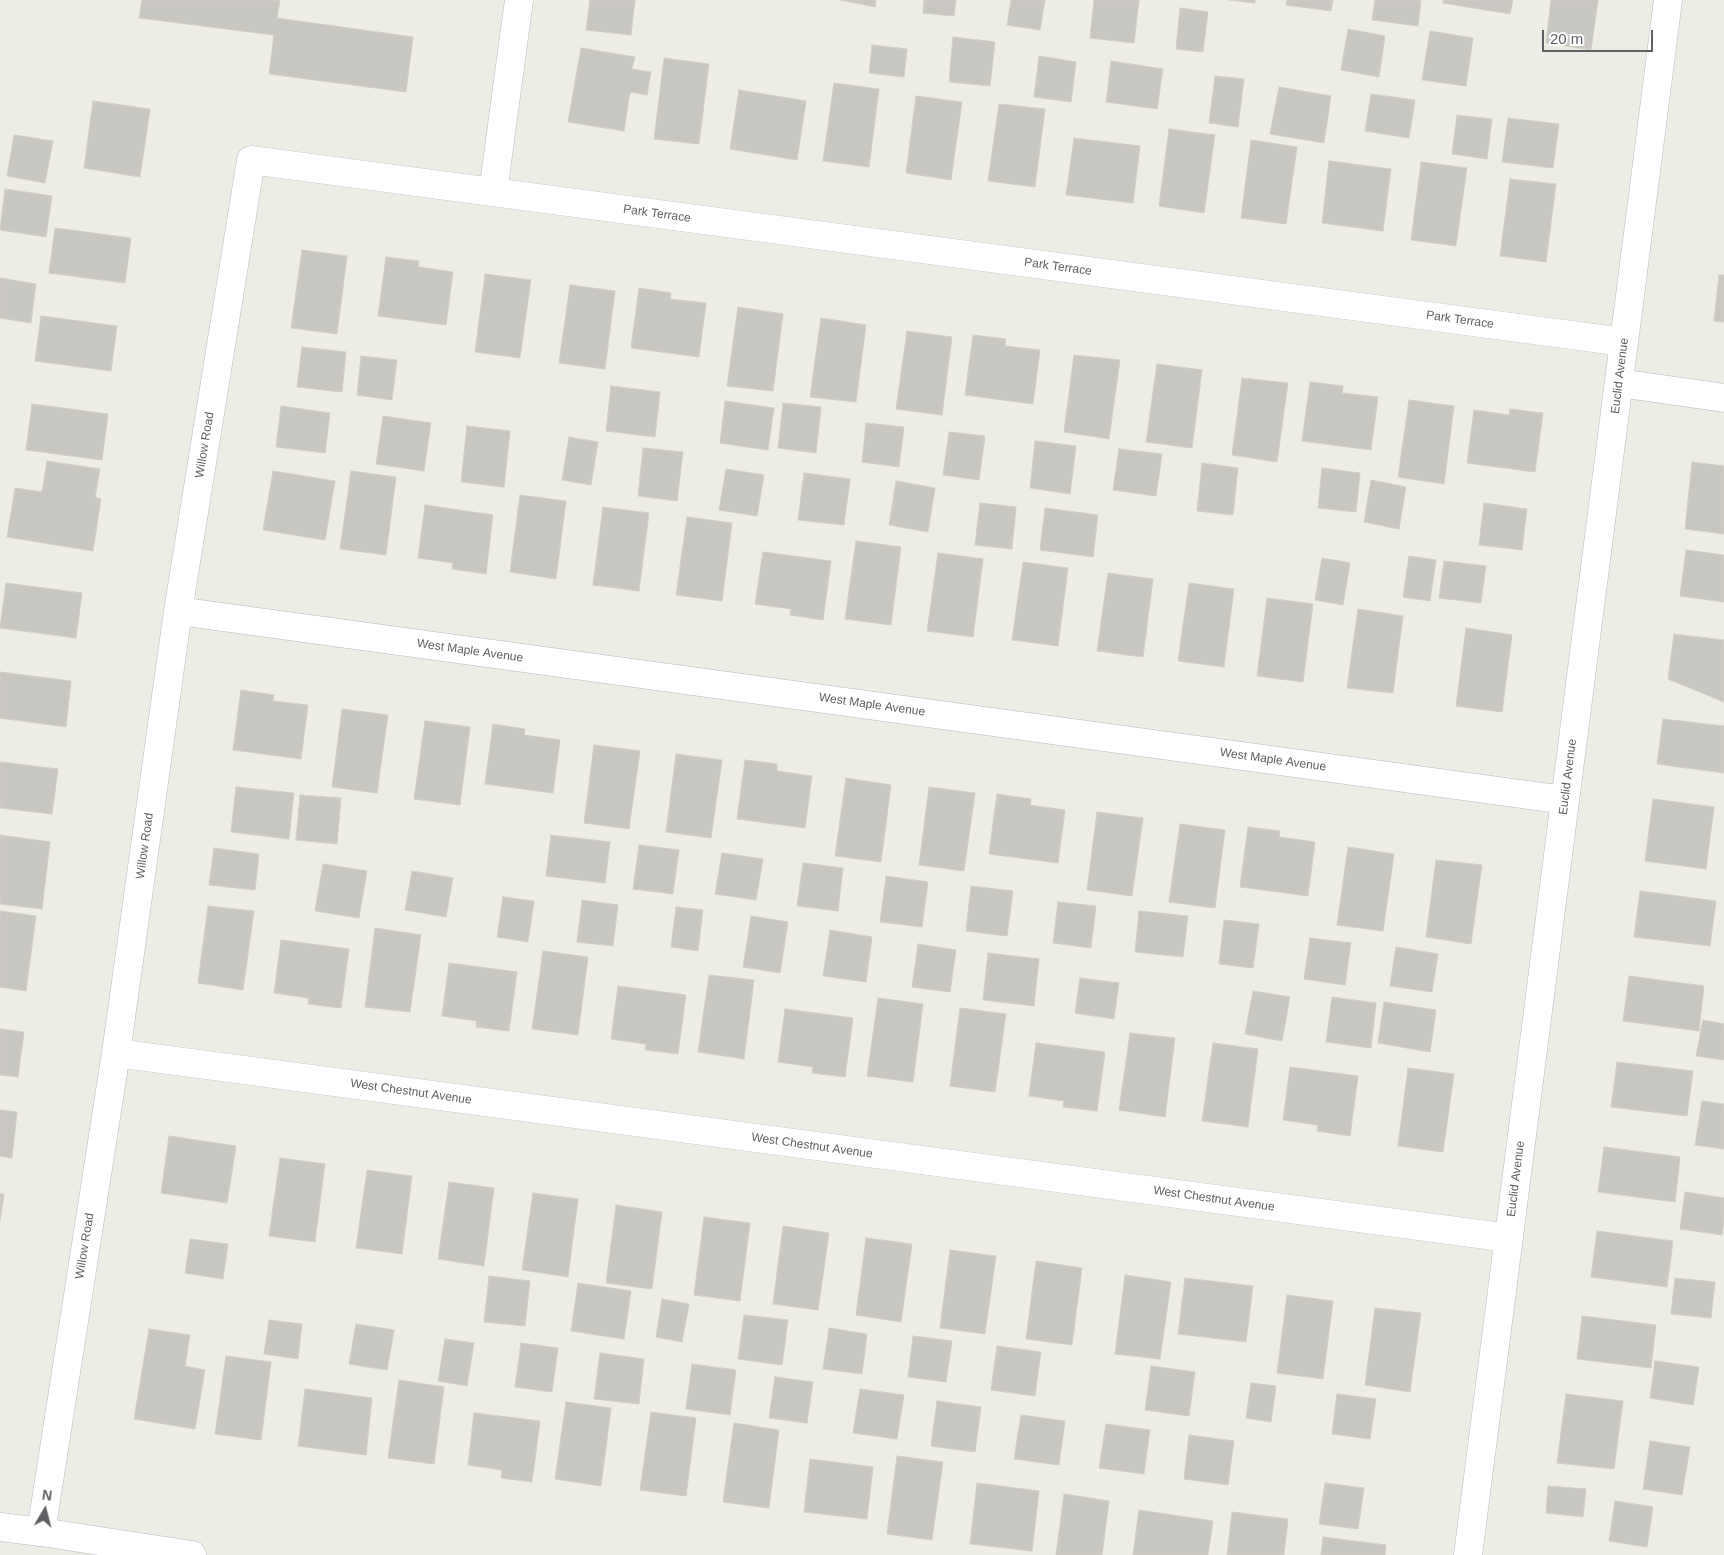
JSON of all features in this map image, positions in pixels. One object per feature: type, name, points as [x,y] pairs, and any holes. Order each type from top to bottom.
[{"type":"street","points":[[493,192],[519,0]]},
{"type":"street","name":"Euclid Avenue","points":[[1468,1555],[1668,0]]},
{"type":"street","name":"Park Terrace","points":[[252,160],[1624,342]]},
{"type":"street","name":"Willow Road","points":[[41,1532],[116,1053],[178,611],[252,160]]},
{"type":"street","points":[[1619,383],[1724,398]]},
{"type":"street","name":"West Maple Avenue","points":[[178,611],[1565,800]]},
{"type":"street","name":"West Chestnut Avenue","points":[[116,1053],[1509,1238]]},
{"type":"street","points":[[0,1527],[192,1555]]},
{"type":"building","points":[[142,0],[280,0],[277,18],[413,37],[406,92],[269,74],[274,35],[139,18]]},
{"type":"building","points":[[590,0],[635,0],[631,35],[586,30]]},
{"type":"building","points":[[840,0],[876,0],[875,7]]},
{"type":"building","points":[[924,0],[956,0],[954,16],[923,13]]},
{"type":"building","points":[[1011,0],[1045,0],[1040,30],[1007,25]]},
{"type":"building","points":[[1094,0],[1139,0],[1134,43],[1090,38]]},
{"type":"building","points":[[1230,0],[1255,0],[1255,3]]},
{"type":"building","points":[[1287,0],[1333,0],[1331,11],[1286,5]]},
{"type":"building","points":[[1375,0],[1421,0],[1418,26],[1372,20]]},
{"type":"building","points":[[1443,0],[1513,0],[1510,14],[1443,3]]},
{"type":"building","points":[[1551,0],[1598,0],[1591,50],[1546,43]]},
{"type":"building","points":[[1180,8],[1208,12],[1203,52],[1176,49]]},
{"type":"building","points":[[1348,29],[1385,36],[1379,77],[1341,70]]},
{"type":"building","points":[[1430,31],[1473,38],[1466,86],[1422,80]]},
{"type":"building","points":[[953,37],[995,42],[990,86],[949,82]]},
{"type":"building","points":[[872,45],[907,49],[904,77],[869,73]]},
{"type":"building","points":[[581,48],[635,57],[632,69],[651,72],[647,95],[630,92],[624,131],[568,122]]},
{"type":"building","points":[[1039,56],[1076,62],[1071,102],[1034,97]]},
{"type":"building","points":[[664,58],[709,64],[699,144],[654,139]]},
{"type":"building","points":[[1111,61],[1163,69],[1157,109],[1106,102]]},
{"type":"building","points":[[1215,76],[1244,79],[1238,127],[1209,123]]},
{"type":"building","points":[[834,83],[879,89],[869,167],[823,161]]},
{"type":"building","points":[[1279,87],[1331,96],[1324,143],[1270,134]]},
{"type":"building","points":[[739,90],[806,101],[797,160],[730,149]]},
{"type":"building","points":[[1371,94],[1415,100],[1409,138],[1365,131]]},
{"type":"building","points":[[916,96],[962,102],[951,180],[906,173]]},
{"type":"building","points":[[93,101],[150,109],[140,177],[84,168]]},
{"type":"building","points":[[999,104],[1045,109],[1035,187],[988,181]]},
{"type":"building","points":[[1457,115],[1492,119],[1487,159],[1452,154]]},
{"type":"building","points":[[1508,118],[1559,124],[1553,168],[1502,162]]},
{"type":"building","points":[[1169,129],[1215,135],[1204,213],[1159,206]]},
{"type":"building","points":[[14,135],[53,141],[45,183],[7,176]]},
{"type":"building","points":[[1074,138],[1140,146],[1133,203],[1066,195]]},
{"type":"building","points":[[1251,140],[1297,147],[1286,224],[1241,218]]},
{"type":"building","points":[[1329,161],[1391,169],[1383,231],[1322,223]]},
{"type":"building","points":[[1421,162],[1467,168],[1456,246],[1411,240]]},
{"type":"building","points":[[1510,179],[1556,184],[1546,262],[1500,256]]},
{"type":"building","points":[[5,189],[52,196],[46,237],[0,230]]},
{"type":"building","points":[[55,228],[131,238],[125,283],[49,273]]},
{"type":"building","points":[[302,250],[347,256],[337,334],[291,328]]},
{"type":"building","points":[[386,257],[419,261],[418,267],[453,272],[446,325],[378,316]]},
{"type":"building","points":[[485,274],[531,280],[520,358],[475,352]]},
{"type":"building","points":[[1719,275],[1724,275],[1724,322],[1714,321]]},
{"type":"building","points":[[0,278],[36,284],[31,323],[0,318]]},
{"type":"building","points":[[570,285],[615,291],[605,369],[559,363]]},
{"type":"building","points":[[639,288],[671,293],[670,299],[706,303],[699,357],[631,348]]},
{"type":"building","points":[[738,307],[783,314],[773,391],[727,386]]},
{"type":"building","points":[[41,316],[117,326],[111,371],[35,361]]},
{"type":"building","points":[[821,318],[866,325],[856,402],[810,397]]},
{"type":"building","points":[[907,331],[952,337],[942,415],[896,409]]},
{"type":"building","points":[[973,335],[1006,339],[1005,346],[1040,350],[1033,404],[965,395]]},
{"type":"building","points":[[302,347],[346,352],[342,392],[297,387]]},
{"type":"building","points":[[1074,355],[1120,360],[1109,439],[1064,432]]},
{"type":"building","points":[[361,356],[397,360],[392,400],[357,395]]},
{"type":"building","points":[[1157,364],[1202,370],[1192,448],[1146,442]]},
{"type":"building","points":[[1242,378],[1288,383],[1277,462],[1232,455]]},
{"type":"building","points":[[1310,382],[1343,386],[1342,393],[1378,397],[1371,450],[1302,441]]},
{"type":"building","points":[[611,386],[660,392],[655,437],[606,431]]},
{"type":"building","points":[[1409,400],[1454,406],[1444,484],[1398,477]]},
{"type":"building","points":[[725,401],[774,408],[768,450],[720,443]]},
{"type":"building","points":[[783,403],[821,407],[816,453],[778,448]]},
{"type":"building","points":[[32,404],[108,414],[102,460],[26,450]]},
{"type":"building","points":[[281,406],[330,413],[325,453],[276,447]]},
{"type":"building","points":[[1510,409],[1543,413],[1535,472],[1467,463],[1474,410],[1509,415]]},
{"type":"building","points":[[383,416],[431,423],[424,471],[376,464]]},
{"type":"building","points":[[866,423],[904,427],[899,467],[862,462]]},
{"type":"building","points":[[467,426],[510,431],[504,487],[461,482]]},
{"type":"building","points":[[949,432],[985,436],[979,480],[943,475]]},
{"type":"building","points":[[569,437],[598,442],[591,485],[562,480]]},
{"type":"building","points":[[1035,441],[1076,446],[1070,494],[1030,488]]},
{"type":"building","points":[[643,448],[683,452],[677,501],[638,496]]},
{"type":"building","points":[[1119,449],[1162,454],[1156,496],[1113,490]]},
{"type":"building","points":[[47,461],[100,469],[95,497],[101,499],[93,551],[7,537],[15,488],[42,492]]},
{"type":"building","points":[[1692,462],[1724,466],[1724,534],[1685,529]]},
{"type":"building","points":[[1202,463],[1238,468],[1233,515],[1197,511]]},
{"type":"building","points":[[1322,468],[1360,473],[1356,512],[1318,508]]},
{"type":"building","points":[[726,469],[764,475],[757,516],[719,510]]},
{"type":"building","points":[[273,471],[335,481],[325,540],[263,530]]},
{"type":"building","points":[[351,471],[396,477],[386,555],[340,549]]},
{"type":"building","points":[[804,473],[850,479],[844,525],[798,520]]},
{"type":"building","points":[[1371,480],[1406,487],[1399,529],[1364,522]]},
{"type":"building","points":[[896,481],[935,488],[928,532],[889,525]]},
{"type":"building","points":[[520,495],[566,501],[556,579],[510,572]]},
{"type":"building","points":[[980,503],[1016,507],[1012,549],[975,545]]},
{"type":"building","points":[[1484,503],[1527,509],[1522,550],[1479,545]]},
{"type":"building","points":[[425,505],[493,515],[486,574],[452,569],[453,563],[418,558]]},
{"type":"building","points":[[603,507],[649,513],[639,591],[593,585]]},
{"type":"building","points":[[1045,508],[1098,515],[1093,557],[1040,550]]},
{"type":"building","points":[[687,517],[732,523],[722,601],[676,595]]},
{"type":"building","points":[[856,541],[901,547],[891,625],[845,619]]},
{"type":"building","points":[[1686,550],[1724,555],[1724,602],[1680,596]]},
{"type":"building","points":[[763,552],[831,561],[823,620],[790,615],[791,609],[755,604]]},
{"type":"building","points":[[938,553],[983,559],[973,637],[927,631]]},
{"type":"building","points":[[1409,556],[1436,560],[1430,601],[1403,597]]},
{"type":"building","points":[[1322,558],[1350,563],[1343,605],[1315,600]]},
{"type":"building","points":[[1444,561],[1486,566],[1481,603],[1439,598]]},
{"type":"building","points":[[1023,562],[1068,568],[1058,646],[1012,640]]},
{"type":"building","points":[[1108,573],[1153,579],[1143,657],[1097,651]]},
{"type":"building","points":[[6,583],[82,593],[76,638],[0,628]]},
{"type":"building","points":[[1189,583],[1234,589],[1224,667],[1178,661]]},
{"type":"building","points":[[1267,598],[1313,604],[1303,682],[1257,676]]},
{"type":"building","points":[[1358,609],[1403,616],[1393,693],[1347,688]]},
{"type":"building","points":[[1466,628],[1512,635],[1502,712],[1456,706]]},
{"type":"building","points":[[1674,634],[1724,640],[1724,702],[1668,679]]},
{"type":"building","points":[[0,672],[71,681],[66,727],[0,718]]},
{"type":"building","points":[[241,690],[274,695],[273,701],[308,705],[301,759],[233,750]]},
{"type":"building","points":[[342,709],[388,715],[377,793],[332,787]]},
{"type":"building","points":[[1663,719],[1724,726],[1724,773],[1657,764]]},
{"type":"building","points":[[425,721],[470,727],[460,805],[414,799]]},
{"type":"building","points":[[493,724],[525,729],[524,735],[560,740],[553,793],[485,784]]},
{"type":"building","points":[[594,745],[640,751],[629,829],[584,823]]},
{"type":"building","points":[[676,754],[722,760],[711,838],[666,832]]},
{"type":"building","points":[[745,760],[777,764],[777,771],[812,776],[805,828],[737,819]]},
{"type":"building","points":[[0,762],[58,769],[52,814],[0,808]]},
{"type":"building","points":[[846,778],[891,785],[881,862],[835,856]]},
{"type":"building","points":[[236,787],[294,793],[289,839],[231,832]]},
{"type":"building","points":[[929,787],[975,793],[964,871],[919,865]]},
{"type":"building","points":[[997,794],[1031,799],[1030,805],[1065,810],[1058,863],[989,854]]},
{"type":"building","points":[[300,795],[341,798],[337,844],[296,840]]},
{"type":"building","points":[[1653,799],[1714,807],[1706,869],[1645,861]]},
{"type":"building","points":[[1097,812],[1143,818],[1132,896],[1087,890]]},
{"type":"building","points":[[1180,824],[1225,830],[1215,908],[1169,902]]},
{"type":"building","points":[[1248,827],[1280,831],[1279,837],[1315,842],[1308,896],[1240,887]]},
{"type":"building","points":[[0,835],[50,842],[42,909],[0,904]]},
{"type":"building","points":[[551,835],[610,842],[605,883],[546,876]]},
{"type":"building","points":[[639,845],[679,850],[673,894],[633,889]]},
{"type":"building","points":[[1348,847],[1394,854],[1383,931],[1337,925]]},
{"type":"building","points":[[214,848],[259,854],[255,890],[209,885]]},
{"type":"building","points":[[722,853],[763,859],[756,900],[715,894]]},
{"type":"building","points":[[1436,860],[1482,865],[1471,944],[1426,937]]},
{"type":"building","points":[[803,863],[843,868],[838,911],[797,906]]},
{"type":"building","points":[[323,864],[367,871],[359,918],[315,911]]},
{"type":"building","points":[[412,871],[453,878],[446,917],[405,910]]},
{"type":"building","points":[[886,876],[928,882],[922,927],[880,922]]},
{"type":"building","points":[[971,886],[1013,891],[1007,936],[966,931]]},
{"type":"building","points":[[1640,891],[1716,901],[1710,946],[1634,937]]},
{"type":"building","points":[[503,897],[534,901],[528,942],[497,937]]},
{"type":"building","points":[[582,900],[618,905],[613,946],[577,942]]},
{"type":"building","points":[[1058,902],[1096,906],[1091,948],[1053,943]]},
{"type":"building","points":[[208,906],[254,911],[243,990],[198,983]]},
{"type":"building","points":[[676,907],[703,910],[698,951],[671,947]]},
{"type":"building","points":[[0,911],[36,916],[26,991],[0,987]]},
{"type":"building","points":[[1139,911],[1188,916],[1183,957],[1135,952]]},
{"type":"building","points":[[751,916],[788,922],[780,973],[743,967]]},
{"type":"building","points":[[1224,920],[1259,924],[1253,968],[1219,964]]},
{"type":"building","points":[[375,928],[421,935],[410,1012],[365,1007]]},
{"type":"building","points":[[830,930],[872,937],[866,982],[823,976]]},
{"type":"building","points":[[1310,938],[1351,943],[1345,985],[1304,979]]},
{"type":"building","points":[[281,940],[349,949],[341,1008],[308,1004],[309,998],[274,993]]},
{"type":"building","points":[[918,944],[956,950],[950,992],[912,987]]},
{"type":"building","points":[[1396,947],[1438,954],[1432,992],[1390,986]]},
{"type":"building","points":[[543,951],[588,957],[578,1035],[532,1029]]},
{"type":"building","points":[[988,953],[1039,959],[1034,1006],[983,1000]]},
{"type":"building","points":[[449,963],[517,972],[509,1031],[476,1027],[477,1021],[442,1016]]},
{"type":"building","points":[[709,975],[754,980],[744,1059],[698,1052]]},
{"type":"building","points":[[1629,976],[1704,986],[1699,1031],[1623,1021]]},
{"type":"building","points":[[1080,978],[1119,983],[1114,1019],[1075,1013]]},
{"type":"building","points":[[618,986],[686,995],[678,1054],[645,1050],[646,1044],[611,1039]]},
{"type":"building","points":[[1253,991],[1290,997],[1282,1041],[1245,1034]]},
{"type":"building","points":[[1332,997],[1376,1003],[1371,1048],[1326,1042]]},
{"type":"building","points":[[878,998],[923,1004],[913,1082],[867,1076]]},
{"type":"building","points":[[1384,1002],[1436,1010],[1430,1052],[1378,1043]]},
{"type":"building","points":[[960,1008],[1006,1014],[995,1092],[950,1086]]},
{"type":"building","points":[[785,1009],[853,1018],[845,1077],[812,1073],[813,1067],[778,1062]]},
{"type":"building","points":[[1703,1020],[1724,1024],[1724,1060],[1696,1056]]},
{"type":"building","points":[[0,1029],[24,1032],[18,1077],[0,1075]]},
{"type":"building","points":[[1130,1033],[1175,1038],[1165,1117],[1119,1110]]},
{"type":"building","points":[[1036,1043],[1105,1052],[1097,1111],[1063,1107],[1064,1101],[1029,1096]]},
{"type":"building","points":[[1213,1043],[1258,1049],[1248,1127],[1202,1121]]},
{"type":"building","points":[[1617,1062],[1693,1071],[1687,1116],[1611,1107]]},
{"type":"building","points":[[1290,1067],[1358,1076],[1350,1136],[1317,1131],[1318,1125],[1283,1120]]},
{"type":"building","points":[[1408,1068],[1454,1074],[1443,1152],[1398,1146]]},
{"type":"building","points":[[1702,1101],[1724,1104],[1724,1149],[1695,1145]]},
{"type":"building","points":[[0,1110],[17,1112],[12,1158],[0,1156]]},
{"type":"building","points":[[169,1136],[236,1146],[227,1203],[161,1193]]},
{"type":"building","points":[[1604,1147],[1680,1157],[1675,1202],[1598,1192]]},
{"type":"building","points":[[280,1158],[325,1164],[315,1242],[269,1236]]},
{"type":"building","points":[[367,1170],[412,1176],[402,1254],[356,1248]]},
{"type":"building","points":[[449,1182],[494,1188],[484,1266],[438,1259]]},
{"type":"building","points":[[1685,1192],[1724,1198],[1722,1235],[1680,1229]]},
{"type":"building","points":[[533,1193],[578,1199],[568,1277],[522,1270]]},
{"type":"building","points":[[0,1194],[4,1194],[0,1221]]},
{"type":"building","points":[[616,1205],[662,1212],[652,1289],[606,1283]]},
{"type":"building","points":[[704,1217],[750,1223],[740,1301],[694,1295]]},
{"type":"building","points":[[783,1226],[829,1233],[818,1310],[773,1304]]},
{"type":"building","points":[[1597,1231],[1673,1241],[1667,1287],[1591,1277]]},
{"type":"building","points":[[866,1238],[912,1244],[901,1322],[856,1315]]},
{"type":"building","points":[[190,1239],[228,1244],[223,1279],[185,1273]]},
{"type":"building","points":[[950,1250],[996,1256],[985,1334],[940,1328]]},
{"type":"building","points":[[1036,1261],[1082,1268],[1072,1345],[1026,1339]]},
{"type":"building","points":[[1125,1275],[1171,1282],[1160,1359],[1115,1354]]},
{"type":"building","points":[[489,1276],[530,1281],[525,1326],[484,1322]]},
{"type":"building","points":[[1185,1278],[1253,1286],[1246,1342],[1178,1334]]},
{"type":"building","points":[[1675,1278],[1715,1282],[1711,1318],[1671,1314]]},
{"type":"building","points":[[578,1283],[631,1291],[624,1339],[571,1331]]},
{"type":"building","points":[[1287,1295],[1333,1301],[1323,1379],[1277,1373]]},
{"type":"building","points":[[662,1299],[689,1304],[682,1342],[656,1337]]},
{"type":"building","points":[[1375,1308],[1421,1313],[1410,1392],[1365,1385]]},
{"type":"building","points":[[744,1315],[788,1320],[782,1365],[738,1359]]},
{"type":"building","points":[[1582,1316],[1656,1325],[1651,1368],[1577,1359]]},
{"type":"building","points":[[269,1320],[302,1324],[298,1359],[264,1354]]},
{"type":"building","points":[[356,1324],[394,1330],[387,1370],[349,1364]]},
{"type":"building","points":[[829,1328],[867,1334],[862,1374],[823,1369]]},
{"type":"building","points":[[149,1329],[190,1335],[185,1366],[205,1370],[195,1429],[134,1419]]},
{"type":"building","points":[[913,1336],[952,1341],[946,1382],[908,1377]]},
{"type":"building","points":[[445,1339],[474,1343],[467,1386],[438,1381]]},
{"type":"building","points":[[521,1343],[558,1348],[552,1392],[515,1387]]},
{"type":"building","points":[[997,1346],[1041,1352],[1035,1396],[991,1390]]},
{"type":"building","points":[[600,1353],[644,1359],[639,1404],[594,1399]]},
{"type":"building","points":[[226,1356],[271,1362],[261,1440],[215,1434]]},
{"type":"building","points":[[1655,1361],[1699,1367],[1693,1405],[1650,1398]]},
{"type":"building","points":[[692,1364],[736,1370],[730,1415],[686,1409]]},
{"type":"building","points":[[1151,1366],[1195,1372],[1189,1416],[1145,1410]]},
{"type":"building","points":[[775,1377],[813,1382],[807,1423],[769,1418]]},
{"type":"building","points":[[399,1380],[444,1387],[434,1464],[388,1458]]},
{"type":"building","points":[[1251,1383],[1276,1386],[1271,1422],[1246,1418]]},
{"type":"building","points":[[305,1389],[372,1398],[366,1455],[298,1446]]},
{"type":"building","points":[[860,1389],[904,1395],[897,1439],[853,1433]]},
{"type":"building","points":[[1337,1394],[1376,1399],[1370,1439],[1332,1434]]},
{"type":"building","points":[[1566,1394],[1623,1401],[1614,1469],[1557,1463]]},
{"type":"building","points":[[937,1401],[981,1407],[975,1452],[931,1446]]},
{"type":"building","points":[[566,1402],[611,1408],[601,1486],[555,1479]]},
{"type":"building","points":[[651,1412],[696,1418],[686,1496],[640,1490]]},
{"type":"building","points":[[474,1413],[540,1421],[532,1482],[501,1478],[502,1470],[468,1465]]},
{"type":"building","points":[[1021,1415],[1065,1421],[1059,1465],[1014,1459]]},
{"type":"building","points":[[734,1423],[779,1430],[769,1508],[723,1502]]},
{"type":"building","points":[[1106,1424],[1150,1430],[1144,1474],[1099,1468]]},
{"type":"building","points":[[1189,1435],[1234,1441],[1228,1485],[1184,1479]]},
{"type":"building","points":[[1650,1441],[1690,1447],[1682,1495],[1643,1489]]},
{"type":"building","points":[[897,1456],[943,1462],[932,1540],[887,1534]]},
{"type":"building","points":[[810,1459],[873,1467],[867,1519],[804,1512]]},
{"type":"building","points":[[977,1483],[1039,1491],[1032,1551],[970,1544]]},
{"type":"building","points":[[1325,1483],[1364,1488],[1358,1529],[1319,1524]]},
{"type":"building","points":[[1548,1486],[1586,1489],[1583,1517],[1546,1513]]},
{"type":"building","points":[[1064,1494],[1109,1501],[1102,1555],[1056,1555]]},
{"type":"building","points":[[1615,1501],[1653,1507],[1647,1547],[1609,1541]]},
{"type":"building","points":[[1139,1510],[1213,1521],[1208,1555],[1133,1555]]},
{"type":"building","points":[[1232,1512],[1288,1519],[1284,1555],[1227,1555]]},
{"type":"building","points":[[1323,1537],[1386,1545],[1385,1555],[1321,1555]]}]
